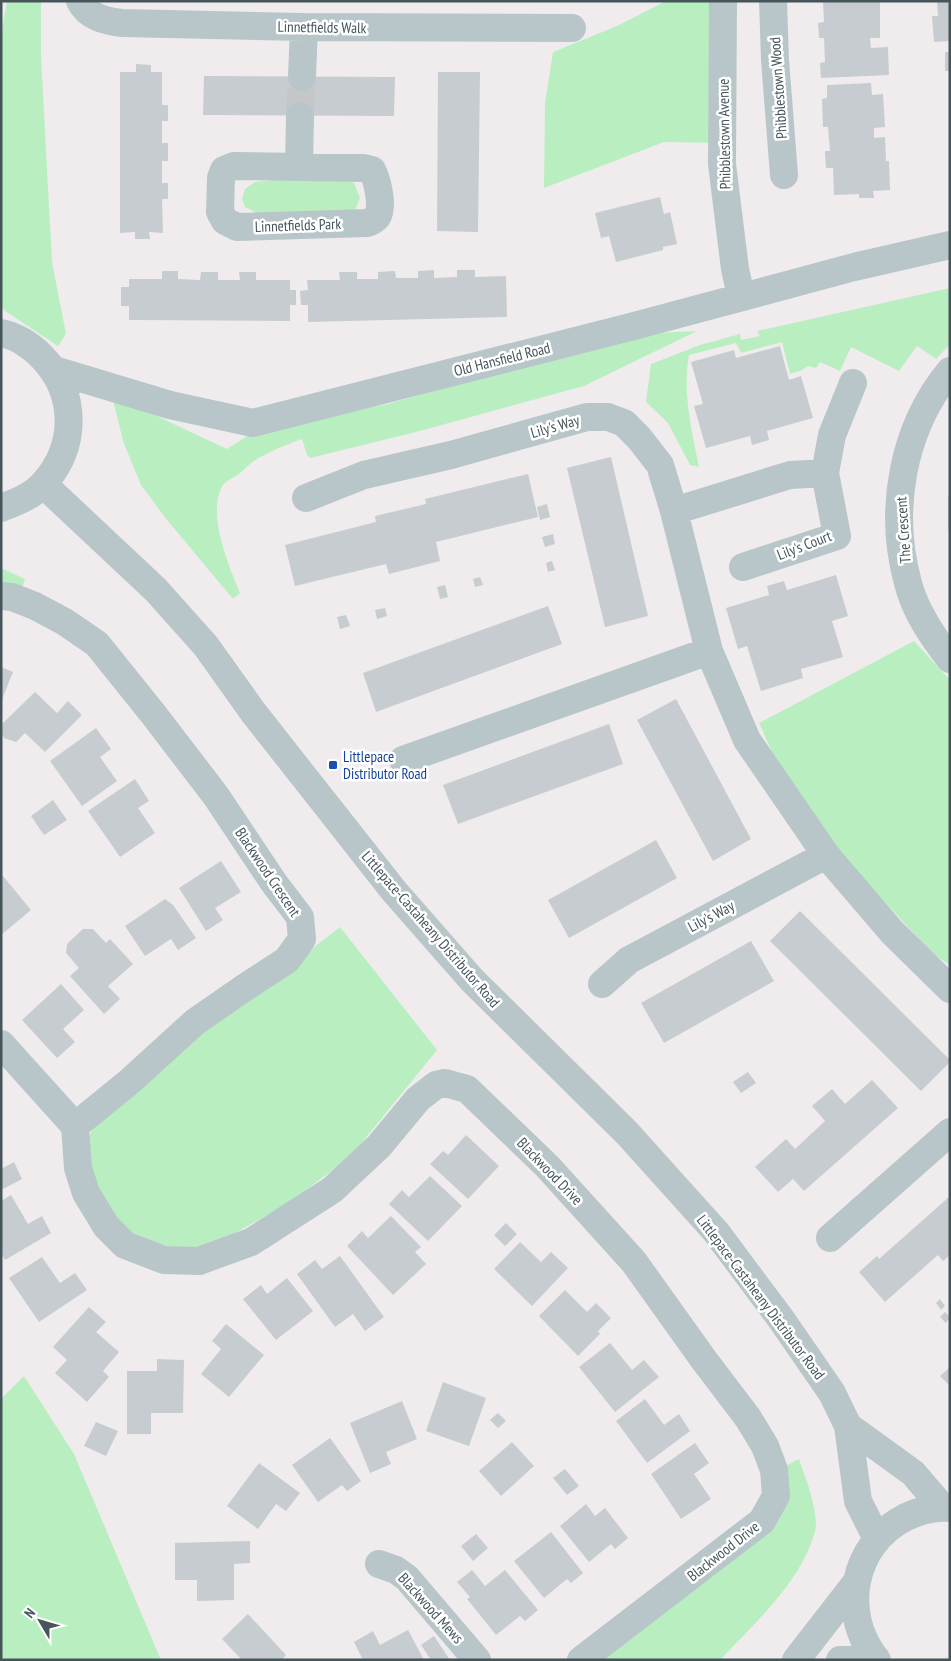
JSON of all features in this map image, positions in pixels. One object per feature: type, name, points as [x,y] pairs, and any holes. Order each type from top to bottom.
[{"type":"street","name":"Linnetfields Walk","points":[[80,1],[89,13],[106,21],[304,27],[572,28]]},
{"type":"street","name":"Phibblestown Avenue","points":[[723,1],[722,164],[735,269],[741,296]]},
{"type":"street","name":"Phibblestown Wood","points":[[773,1],[775,60],[784,175]]},
{"type":"street","points":[[302,76],[304,27]]},
{"type":"street","points":[[299,167],[300,116]]},
{"type":"street","name":"Linnetfields Park","points":[[234,166],[299,167],[364,168],[372,170],[377,178],[380,207],[377,217],[367,223],[283,226],[237,227],[225,221],[220,212],[221,178],[224,170],[234,166]]},
{"type":"street","name":"Old Hansfield Road","points":[[54,370],[170,405],[252,423],[634,326],[741,296],[950,245]]},
{"type":"street","points":[[1,333],[8,334],[34,348],[54,370],[65,392],[69,417],[67,441],[58,464],[43,484],[21,501],[1,508]]},
{"type":"street","name":"The Crescent","points":[[950,371],[941,382],[921,418],[908,452],[900,489],[900,525],[908,583],[924,621],[950,659]]},
{"type":"street","name":"Lily's Court","points":[[742,567],[837,536],[824,473],[832,435],[853,383]]},
{"type":"street","name":"Lily's Way","points":[[306,498],[364,475],[451,455],[587,417],[608,417],[624,423],[639,438],[660,465],[674,511],[709,651],[747,740],[826,855],[892,932],[950,989]]},
{"type":"street","points":[[674,511],[790,475],[824,473]]},
{"type":"street","name":"Littlepace-Castaheany Distributor Road","points":[[43,484],[156,590],[206,646],[253,712],[394,891],[472,980],[627,1133],[716,1232],[781,1319],[832,1394],[848,1426],[858,1500],[876,1538]]},
{"type":"street","name":"Blackwood Crescent","points":[[1,596],[12,597],[35,606],[65,622],[96,644],[154,715],[216,796],[300,917],[302,939],[288,960],[195,1022],[129,1082],[75,1126]]},
{"type":"street","points":[[403,760],[709,651]]},
{"type":"street","name":"Lily's Way","points":[[602,984],[629,960],[826,855]]},
{"type":"street","points":[[1,1044],[75,1126]]},
{"type":"street","name":"Blackwood Drive","points":[[75,1126],[78,1168],[86,1193],[106,1226],[125,1245],[164,1260],[199,1261],[251,1242],[332,1190],[379,1146],[418,1099],[436,1085],[445,1083],[467,1089],[547,1166],[634,1262],[748,1418],[765,1446],[774,1470],[776,1496],[762,1521],[581,1660]]},
{"type":"street","points":[[830,1238],[950,1132]]},
{"type":"street","name":"Littlepace-Castaheany Distributor Road","points":[[848,1426],[913,1473],[946,1508]]},
{"type":"street","points":[[840,1660],[876,1659],[862,1636],[854,1610],[855,1584],[862,1560],[876,1538],[895,1522],[918,1512],[946,1508]]},
{"type":"street","name":"Blackwood Mews","points":[[379,1564],[396,1570],[407,1578],[477,1660]]},
{"type":"street","points":[[796,1660],[855,1584]]},
{"type":"green space","points":[[7,1],[41,1],[41,56],[52,262],[66,334],[58,346],[5,311],[1,306],[1,36]]},
{"type":"green space","points":[[666,1],[721,1],[721,143],[664,142],[544,188],[545,103],[553,52],[617,26]]},
{"type":"green space","points":[[342,177],[354,183],[360,198],[355,210],[259,214],[245,207],[242,199],[245,189],[255,182]]},
{"type":"green space","points":[[950,288],[950,344],[936,359],[917,346],[899,371],[851,347],[840,371],[820,362],[816,368],[808,366],[790,374],[782,342],[741,353],[736,343],[689,355],[687,397],[699,467],[690,465],[668,423],[646,402],[651,364],[700,345],[740,334],[741,340],[760,336],[757,331]]},
{"type":"green space","points":[[697,331],[584,386],[416,432],[310,458],[307,455],[302,439],[262,456],[224,484],[218,497],[218,524],[221,539],[240,593],[233,599],[167,520],[141,485],[123,441],[112,395],[227,449],[258,429],[388,404],[505,371],[656,333]]},
{"type":"green space","points":[[1,568],[25,579],[21,590],[1,585]]},
{"type":"green space","points":[[914,641],[950,680],[950,965],[933,954],[830,843],[783,776],[759,723]]},
{"type":"green space","points":[[340,927],[437,1050],[351,1156],[290,1202],[223,1240],[183,1252],[147,1247],[102,1207],[87,1141],[94,1126],[123,1098],[212,1026]]},
{"type":"green space","points":[[24,1376],[74,1454],[161,1660],[1,1660],[1,1399]]},
{"type":"green space","points":[[799,1459],[816,1518],[816,1528],[812,1541],[796,1574],[785,1589],[720,1660],[597,1660],[729,1560],[781,1468]]},
{"type":"building","points":[[823,1],[880,1],[880,38],[870,38],[871,48],[888,47],[889,75],[821,78],[820,63],[825,62],[824,38],[819,38],[818,23],[824,22]]},
{"type":"building","points":[[937,1],[950,1],[950,41],[934,42],[932,16],[938,16]]},
{"type":"building","points":[[945,52],[950,52],[950,71],[945,71]]},
{"type":"building","points":[[136,64],[151,65],[151,72],[162,72],[162,105],[168,105],[168,121],[162,121],[162,143],[168,143],[168,161],[162,161],[162,183],[168,183],[168,199],[162,199],[163,233],[149,232],[150,239],[135,239],[135,232],[120,233],[120,72],[136,72]]},
{"type":"building","points":[[438,72],[480,72],[478,232],[437,231]]},
{"type":"building","points":[[204,76],[395,77],[394,116],[203,115]]},
{"type":"building","points":[[871,83],[872,95],[883,94],[885,127],[874,128],[874,138],[885,137],[886,161],[889,161],[890,190],[873,191],[874,198],[859,198],[859,194],[834,195],[833,168],[826,168],[825,151],[830,151],[828,127],[823,127],[822,99],[827,98],[827,85]]},
{"type":"building","points":[[660,197],[664,214],[670,212],[677,244],[663,247],[663,250],[616,262],[609,236],[601,238],[595,213]]},
{"type":"building","points":[[434,270],[434,278],[457,277],[457,270],[475,270],[475,277],[506,276],[507,317],[308,322],[308,305],[301,305],[300,291],[308,290],[307,280],[340,280],[339,272],[357,272],[357,279],[378,279],[378,272],[395,271],[396,278],[418,278],[418,271]]},
{"type":"building","points":[[162,271],[178,271],[178,279],[200,280],[201,272],[218,272],[218,280],[240,280],[239,272],[256,272],[256,280],[290,280],[290,290],[296,290],[296,305],[290,305],[290,321],[129,320],[129,306],[121,306],[121,287],[129,287],[129,279],[162,279]]},
{"type":"building","points":[[780,346],[789,380],[801,376],[813,418],[767,431],[769,440],[752,445],[750,436],[706,448],[694,406],[703,404],[691,362],[734,350],[736,358]]},
{"type":"building","points":[[611,457],[648,616],[605,627],[567,468]]},
{"type":"building","points":[[528,474],[538,517],[436,542],[440,561],[389,574],[386,564],[295,586],[285,545],[376,522],[375,516],[426,504],[425,499]]},
{"type":"building","points":[[948,496],[950,496],[950,531],[948,531]]},
{"type":"building","points":[[547,504],[550,517],[540,520],[537,507]]},
{"type":"building","points":[[553,534],[555,544],[545,547],[542,537]]},
{"type":"building","points":[[552,561],[555,570],[548,572],[546,563]]},
{"type":"building","points":[[836,575],[848,616],[832,621],[843,657],[801,669],[803,678],[761,691],[747,646],[738,649],[726,608],[769,595],[767,586],[784,581],[787,590]]},
{"type":"building","points":[[480,577],[483,585],[475,587],[473,579]]},
{"type":"building","points":[[445,585],[448,597],[440,599],[437,587]]},
{"type":"building","points":[[548,606],[562,644],[376,712],[363,673]]},
{"type":"building","points":[[385,608],[387,616],[377,619],[375,610]]},
{"type":"building","points":[[346,615],[350,626],[340,629],[337,617]]},
{"type":"building","points":[[1,667],[13,672],[1,702]]},
{"type":"building","points":[[35,692],[57,713],[68,701],[82,715],[45,752],[25,733],[16,742],[4,738],[1,732],[3,723]]},
{"type":"building","points":[[676,699],[751,839],[713,861],[637,720]]},
{"type":"building","points":[[609,724],[623,764],[458,824],[443,785]]},
{"type":"building","points":[[96,728],[111,749],[100,757],[117,781],[82,806],[50,761]]},
{"type":"building","points":[[135,779],[149,801],[138,808],[155,833],[120,857],[88,811]]},
{"type":"building","points":[[53,800],[67,820],[44,835],[31,816]]},
{"type":"building","points":[[656,840],[677,878],[569,938],[548,900]]},
{"type":"building","points":[[221,861],[241,892],[215,908],[223,920],[206,931],[179,888]]},
{"type":"building","points":[[3,876],[31,910],[1,935],[1,877]]},
{"type":"building","points":[[165,899],[173,905],[196,938],[178,950],[171,939],[145,956],[125,926]]},
{"type":"building","points":[[800,911],[950,1060],[921,1091],[770,941]]},
{"type":"building","points":[[83,929],[93,929],[106,943],[110,939],[133,964],[108,986],[120,999],[104,1014],[70,976],[79,968],[66,953],[67,944]]},
{"type":"building","points":[[751,941],[774,981],[664,1043],[641,1003]]},
{"type":"building","points":[[61,984],[84,1010],[63,1029],[75,1042],[57,1058],[22,1020]]},
{"type":"building","points":[[748,1072],[756,1083],[741,1093],[733,1082]]},
{"type":"building","points":[[872,1080],[898,1108],[804,1191],[793,1179],[778,1192],[755,1167],[786,1139],[795,1149],[825,1121],[812,1106],[832,1089],[845,1104]]},
{"type":"building","points":[[466,1135],[499,1166],[468,1199],[430,1164],[443,1151],[448,1155]]},
{"type":"building","points":[[14,1162],[22,1179],[1,1190],[1,1169]]},
{"type":"building","points":[[430,1176],[462,1206],[428,1241],[389,1204],[402,1190],[409,1197]]},
{"type":"building","points":[[11,1195],[28,1224],[42,1216],[51,1233],[5,1260],[1,1253],[1,1201]]},
{"type":"building","points":[[950,1196],[950,1255],[943,1261],[938,1255],[885,1302],[859,1272],[877,1256],[879,1259]]},
{"type":"building","points":[[391,1216],[421,1247],[415,1252],[426,1264],[393,1295],[347,1246],[362,1231],[368,1238]]},
{"type":"building","points":[[506,1223],[517,1234],[505,1246],[494,1235]]},
{"type":"building","points":[[520,1242],[541,1262],[551,1252],[568,1268],[532,1306],[494,1269]]},
{"type":"building","points":[[340,1256],[384,1317],[365,1331],[353,1314],[335,1327],[297,1274],[315,1260],[322,1269]]},
{"type":"building","points":[[42,1257],[60,1283],[75,1273],[87,1290],[39,1322],[9,1278]]},
{"type":"building","points":[[287,1278],[313,1311],[276,1340],[243,1299],[261,1285],[267,1294]]},
{"type":"building","points":[[565,1290],[587,1312],[596,1303],[611,1318],[598,1331],[600,1334],[578,1356],[539,1316]]},
{"type":"building","points":[[940,1299],[945,1306],[941,1310],[936,1303]]},
{"type":"building","points":[[89,1307],[106,1322],[96,1332],[119,1352],[103,1371],[109,1377],[87,1402],[55,1373],[67,1360],[53,1347]]},
{"type":"building","points":[[945,1312],[950,1317],[946,1323],[940,1317]]},
{"type":"building","points":[[226,1324],[264,1355],[229,1397],[201,1374],[221,1349],[212,1341]]},
{"type":"building","points":[[610,1343],[632,1370],[644,1360],[659,1377],[615,1412],[579,1367]]},
{"type":"building","points":[[157,1359],[184,1360],[183,1413],[151,1413],[151,1434],[127,1434],[127,1371],[157,1371]]},
{"type":"building","points":[[950,1367],[950,1386],[940,1376]]},
{"type":"building","points":[[443,1382],[486,1398],[469,1446],[426,1431]]},
{"type":"building","points":[[645,1399],[664,1425],[679,1414],[690,1431],[647,1463],[616,1421]]},
{"type":"building","points":[[402,1401],[417,1439],[386,1452],[391,1464],[370,1473],[350,1423]]},
{"type":"building","points":[[498,1413],[506,1421],[498,1428],[490,1420]]},
{"type":"building","points":[[96,1422],[118,1431],[106,1456],[84,1446]]},
{"type":"building","points":[[330,1438],[361,1481],[347,1491],[342,1485],[318,1502],[292,1465]]},
{"type":"building","points":[[512,1442],[534,1466],[501,1496],[479,1471]]},
{"type":"building","points":[[695,1443],[709,1463],[694,1474],[711,1499],[681,1519],[651,1474]]},
{"type":"building","points":[[259,1463],[300,1493],[286,1511],[276,1504],[258,1529],[227,1506]]},
{"type":"building","points":[[565,1469],[579,1486],[567,1495],[553,1478]]},
{"type":"building","points":[[586,1504],[595,1516],[605,1508],[628,1538],[615,1549],[611,1544],[589,1562],[560,1526]]},
{"type":"building","points":[[551,1532],[583,1573],[571,1583],[567,1579],[544,1598],[514,1561]]},
{"type":"building","points":[[476,1534],[488,1548],[473,1561],[461,1546]]},
{"type":"building","points":[[250,1541],[250,1563],[234,1564],[234,1600],[197,1601],[197,1580],[175,1580],[175,1543]]},
{"type":"building","points":[[472,1570],[485,1586],[505,1570],[538,1610],[525,1621],[520,1616],[496,1635],[467,1599],[470,1597],[457,1582]]},
{"type":"building","points":[[248,1614],[286,1655],[282,1660],[242,1660],[222,1639]]},
{"type":"building","points":[[408,1630],[424,1660],[363,1660],[354,1642],[373,1631],[380,1645]]},
{"type":"building","points":[[434,1636],[450,1660],[431,1660],[421,1645]]},
{"type":"tunnel","points":[[300,116],[302,77]]},
{"type":"place","name":"Littlepace Distributor Road","points":[[333,765]]}]
